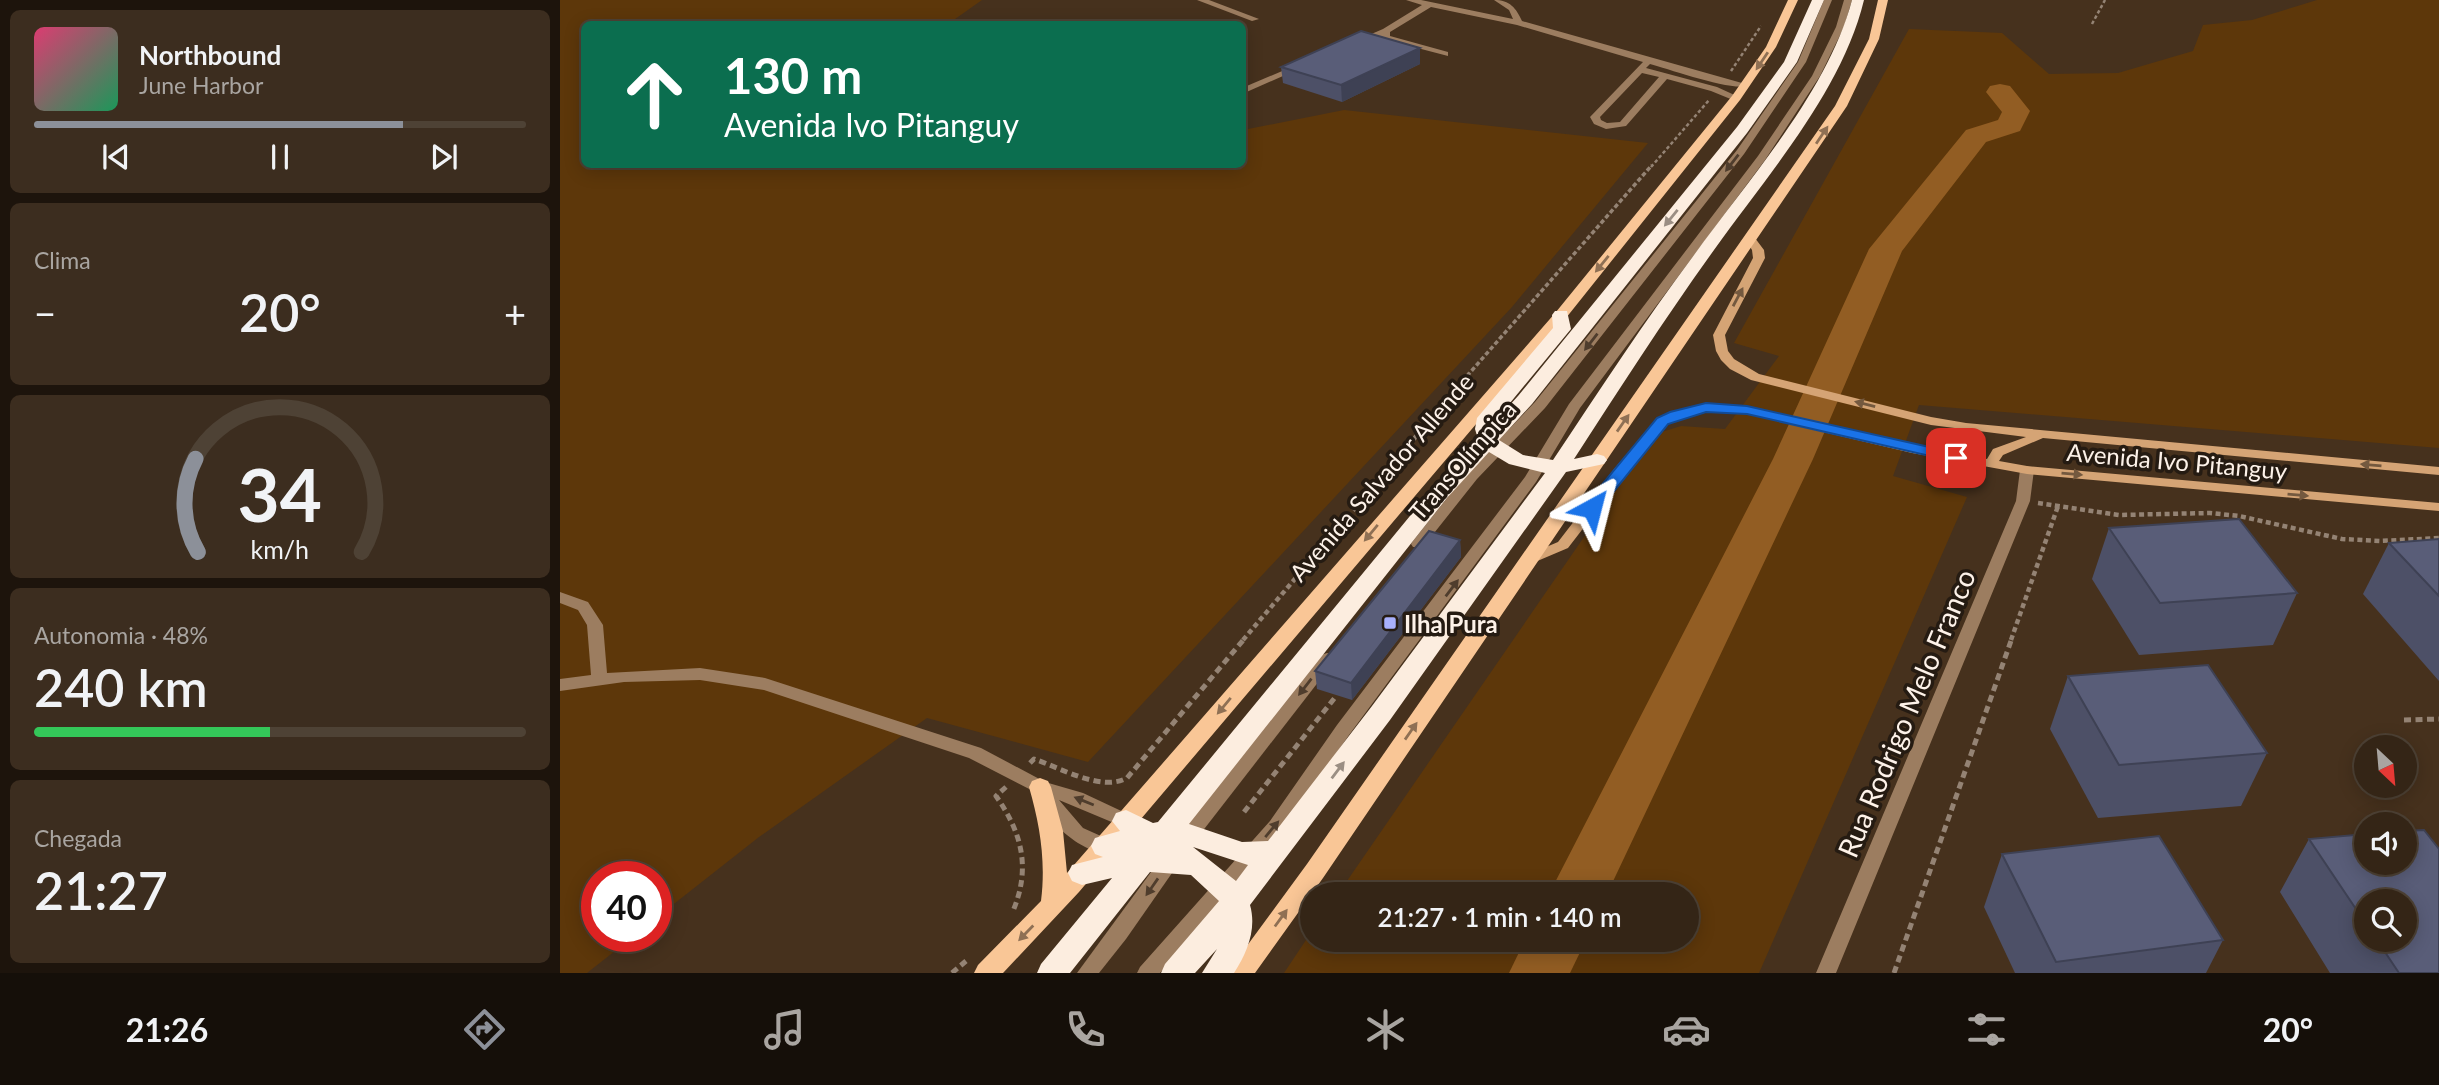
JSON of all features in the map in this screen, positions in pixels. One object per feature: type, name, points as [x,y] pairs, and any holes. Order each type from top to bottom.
[{"type":"highway","name":"Avenida Salvador Allende","points":[[1052,973],[1163,844],[1440,493],[1493,445],[1525,400],[1742,130],[1790,62],[1818,0]]},
{"type":"highway","points":[[1176,973],[1207,939],[1229,893],[1277,850],[1405,681],[1549,467],[1809,107],[1839,57],[1851,28],[1858,0]]},
{"type":"highway","points":[[1561,315],[1562,329],[1485,420],[1485,432],[1493,445],[1513,460],[1549,467],[1597,460]]},
{"type":"highway","points":[[1105,846],[1163,844],[1248,855],[1262,855],[1277,850]]},
{"type":"highway","points":[[1082,873],[1163,844]]},
{"type":"highway","points":[[1163,844],[1229,893],[1237,933],[1232,950],[1217,973]]},
{"type":"main road","name":"Avenida Salvador Allende","points":[[1163,844],[1561,315],[1736,98],[1771,47],[1793,0]]},
{"type":"main road","points":[[1240,973],[1315,871],[1841,106],[1874,39],[1883,0]]},
{"type":"main road","points":[[1040,786],[1054,839],[1057,876],[1052,905]]},
{"type":"main road","points":[[987,973],[1105,846]]},
{"type":"street","points":[[1201,0],[1255,19]]},
{"type":"street","points":[[1410,0],[1519,23],[1723,82],[1745,85]]},
{"type":"street","points":[[1498,0],[1512,9],[1519,23]]},
{"type":"street","name":"TransOlímpica","points":[[1406,559],[1472,476],[1493,445],[1540,405],[1741,152],[1802,62],[1828,0]]},
{"type":"street","points":[[1147,973],[1229,893],[1248,855],[1276,826],[1343,730],[1549,467],[1574,407],[1769,148],[1816,76],[1840,27],[1848,0]]},
{"type":"street","points":[[1350,46],[1385,31],[1428,5]]},
{"type":"street","points":[[1385,31],[1386,37],[1393,41],[1445,54]]},
{"type":"street","points":[[1649,60],[1595,117],[1597,122],[1605,126],[1623,124],[1665,76]]},
{"type":"street","points":[[1246,89],[1302,66]]},
{"type":"street","points":[[1639,69],[1714,89],[1736,98]]},
{"type":"street","name":"Avenida Ivo Pitanguy","points":[[1751,240],[1758,250],[1759,258],[1719,335],[1719,347],[1730,364],[1755,377],[1931,421],[2042,436],[2439,471]]},
{"type":"street","name":"Avenida Ivo Pitanguy","points":[[1530,559],[1563,545],[1663,421],[1695,409],[1737,409],[1912,449],[2027,470],[2439,508]]},
{"type":"street","points":[[1990,464],[1998,452],[2042,436]]},
{"type":"street","name":"Rua Rodrigo Melo Franco","points":[[1826,973],[2023,501],[2027,470]]},
{"type":"street","points":[[560,597],[583,606],[595,625],[599,679]]},
{"type":"street","points":[[1087,973],[1119,933],[1163,844],[1340,642]]},
{"type":"street","points":[[560,685],[624,676],[700,674],[765,684],[975,753],[1040,786],[1077,798],[1163,844]]},
{"type":"street","points":[[1040,786],[1070,829],[1105,846]]},
{"type":"path","points":[[2092,24],[2105,0]]},
{"type":"path","points":[[1723,82],[1765,18]]},
{"type":"path","points":[[1034,759],[1103,783],[1116,784],[1127,778],[1446,401],[1714,94],[1714,89]]},
{"type":"path","points":[[2023,501],[2119,515],[2210,513],[2239,516],[2342,539],[2380,541],[2439,538]]},
{"type":"path","points":[[1894,973],[2058,506]]},
{"type":"path","points":[[1244,812],[1337,695]]},
{"type":"path","points":[[2404,720],[2439,719]]},
{"type":"path","points":[[996,796],[1009,814],[1024,859],[1025,881],[1010,917]]},
{"type":"path","points":[[953,973],[974,953]]},
{"type":"shaded area","points":[[560,0],[982,0],[952,21],[581,21],[581,168],[1246,168],[1246,129],[1344,110],[1648,143],[1512,307],[1088,762],[927,718],[759,837],[672,905],[672,861],[581,861],[581,952],[614,952],[587,973],[560,973]]},
{"type":"shaded area","points":[[2317,0],[2439,0],[2439,448],[1919,405],[1893,476],[1967,497],[1759,973],[1284,973],[1300,949],[1300,952],[1699,952],[1699,882],[1346,882],[1655,434],[1681,426],[1725,429],[1779,356],[1734,343],[1909,29],[2002,33],[2049,74],[2118,73],[2193,51],[2203,25],[2252,20]]},
{"type":"building","points":[[1361,31],[1420,48],[1341,85],[1281,67]]},
{"type":"building","points":[[2239,519],[2297,593],[2160,603],[2109,528]]},
{"type":"building","points":[[1429,531],[1460,540],[1351,683],[1315,671]]},
{"type":"building","points":[[2439,539],[2439,596],[2389,543]]},
{"type":"building","points":[[2208,665],[2267,753],[2119,765],[2068,676]]},
{"type":"building","points":[[2417,830],[2424,830],[2439,849],[2439,973],[2399,973],[2385,952],[2417,952],[2417,889],[2354,889],[2354,906],[2309,839],[2354,835],[2354,875],[2417,875]]},
{"type":"building","points":[[2159,836],[2223,940],[2056,962],[2002,854]]},
{"type":"waterway","points":[[1584,882],[1793,459],[1886,249],[1976,136],[2010,125],[2016,111],[2000,92]]},
{"type":"waterway","points":[[1539,973],[1550,952]]},
{"type":"place","name":"Ilha Pura","points":[[1390,623]]},
{"type":"route","points":[[1592,508],[1663,421],[1695,409],[1721,407],[1747,410],[1956,458]]}]
